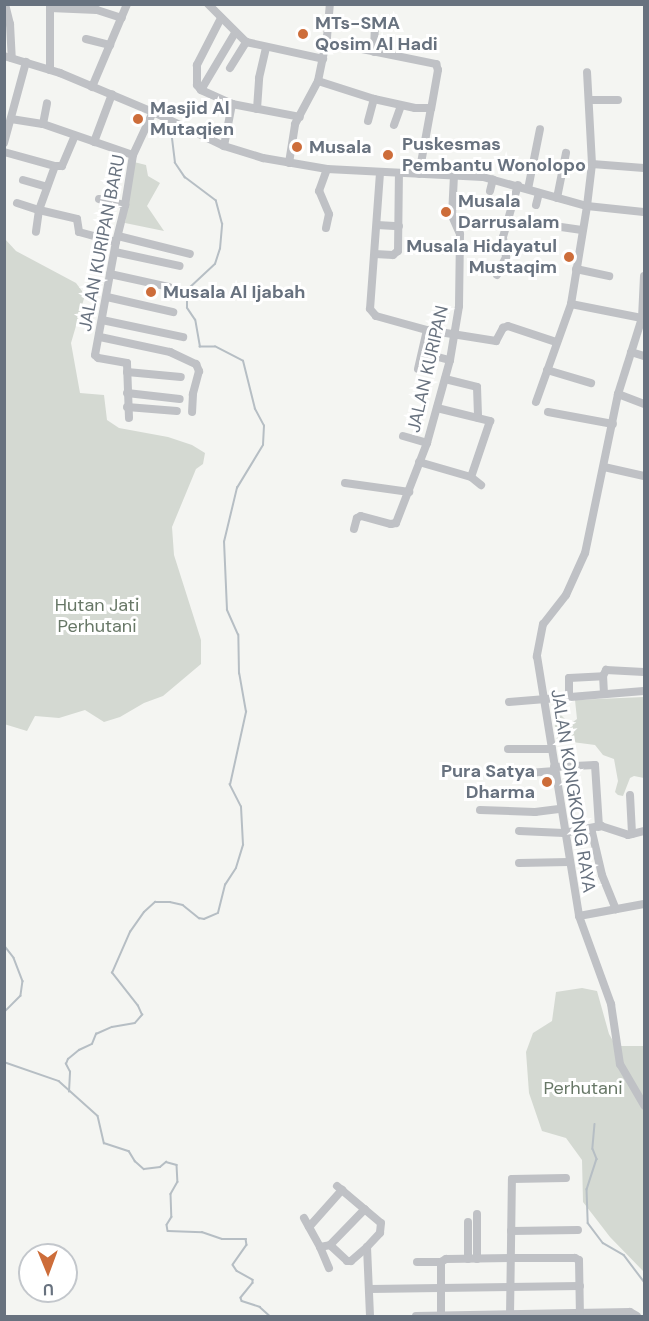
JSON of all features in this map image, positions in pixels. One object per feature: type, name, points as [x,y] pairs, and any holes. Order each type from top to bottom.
[{"type":"street","points":[[92,87],[127,4]]},
{"type":"street","points":[[208,4],[246,42],[323,59]]},
{"type":"street","points":[[289,163],[295,124],[318,81],[330,4]]},
{"type":"street","points":[[50,70],[50,6],[97,10],[122,18]]},
{"type":"street","points":[[5,7],[8,57],[50,70],[112,94],[224,146],[289,163],[327,170],[454,175],[493,179],[587,206],[645,212]]},
{"type":"street","points":[[221,18],[197,65],[195,78],[201,90],[232,104],[300,117]]},
{"type":"street","points":[[374,52],[375,25]]},
{"type":"street","points":[[201,90],[235,33]]},
{"type":"street","points":[[87,39],[110,45]]},
{"type":"street","points":[[230,68],[246,42]]},
{"type":"street","points":[[257,109],[259,78],[266,48]]},
{"type":"street","points":[[362,49],[436,64],[438,70],[419,174]]},
{"type":"street","points":[[4,143],[26,62]]},
{"type":"street","points":[[536,402],[571,304],[587,206],[592,164],[587,72]]},
{"type":"street","points":[[318,81],[401,106],[431,108]]},
{"type":"street","points":[[94,142],[112,94]]},
{"type":"street","points":[[368,122],[374,99]]},
{"type":"street","points":[[589,100],[618,100]]},
{"type":"street","points":[[43,124],[47,103]]},
{"type":"street","points":[[224,146],[232,104]]},
{"type":"street","points":[[394,125],[401,106]]},
{"type":"street","name":"JALAN KURIPAN BARU","points":[[127,372],[125,361],[96,357],[133,155],[153,112]]},
{"type":"street","points":[[11,119],[43,124],[133,155]]},
{"type":"street","points":[[528,189],[540,129]]},
{"type":"street","points":[[4,152],[62,166],[75,136]]},
{"type":"street","points":[[557,198],[566,153]]},
{"type":"street","points":[[592,164],[645,168]]},
{"type":"street","points":[[36,232],[39,210],[55,166]]},
{"type":"street","points":[[326,228],[329,214],[319,191],[327,170]]},
{"type":"street","name":"JALAN KURIPAN","points":[[380,173],[371,313],[427,330],[418,369]]},
{"type":"street","points":[[375,254],[397,253],[399,173]]},
{"type":"street","name":"JALAN KURIPAN","points":[[354,529],[357,518],[361,516],[391,524],[396,523],[428,443],[450,360],[459,306],[459,234],[453,216],[454,175]]},
{"type":"street","points":[[490,191],[493,179]]},
{"type":"street","points":[[23,180],[47,187]]},
{"type":"street","points":[[497,275],[506,257],[502,237],[518,185]]},
{"type":"street","points":[[536,205],[539,193]]},
{"type":"street","points":[[99,200],[125,206]]},
{"type":"street","points":[[17,203],[77,219],[79,232],[190,254]]},
{"type":"street","points":[[377,225],[399,226]]},
{"type":"street","points":[[561,227],[582,230]]},
{"type":"street","points":[[115,252],[180,266]]},
{"type":"street","points":[[576,269],[609,276]]},
{"type":"street","points":[[110,273],[169,287]]},
{"type":"street","name":"JALAN KONGKONG RAYA","points":[[645,276],[640,342],[631,351],[618,394],[602,483],[588,543],[566,595],[543,624],[537,656],[579,916],[610,1004],[620,1064],[645,1105]]},
{"type":"street","points":[[107,297],[174,312]]},
{"type":"street","points":[[571,304],[642,318]]},
{"type":"street","points":[[102,320],[183,338]]},
{"type":"street","points":[[427,330],[496,341],[503,328],[508,326],[556,342]]},
{"type":"street","points":[[100,337],[170,352],[196,364],[199,371],[193,394],[192,412]]},
{"type":"street","points":[[631,351],[645,356]]},
{"type":"street","points":[[423,353],[450,360]]},
{"type":"street","points":[[547,370],[591,383]]},
{"type":"street","points":[[129,418],[127,372],[181,377]]},
{"type":"street","points":[[445,379],[477,387],[478,418]]},
{"type":"street","points":[[127,393],[180,399]]},
{"type":"street","points":[[618,394],[645,404]]},
{"type":"street","points":[[127,407],[177,411]]},
{"type":"street","points":[[437,408],[487,419],[490,426],[471,477]]},
{"type":"street","points":[[548,412],[613,424]]},
{"type":"street","points":[[403,436],[428,443]]},
{"type":"street","points":[[419,462],[471,477],[481,485]]},
{"type":"street","points":[[604,467],[645,476]]},
{"type":"street","points":[[345,483],[409,492]]},
{"type":"street","points":[[604,694],[603,676],[606,670],[645,672]]},
{"type":"street","points":[[569,695],[569,678],[603,676]]},
{"type":"street","points":[[509,702],[569,695],[645,691]]},
{"type":"street","points":[[508,749],[552,749]]},
{"type":"street","points":[[502,775],[595,765],[595,827],[602,875],[616,909]]},
{"type":"street","points":[[630,795],[632,834]]},
{"type":"street","points":[[480,810],[535,812],[561,809]]},
{"type":"street","points":[[519,831],[564,833],[595,827],[632,834],[645,831]]},
{"type":"street","points":[[519,863],[569,862]]},
{"type":"street","points":[[579,916],[645,904]]},
{"type":"street","points":[[510,1316],[512,1179],[566,1178]]},
{"type":"street","points":[[309,1227],[340,1188],[382,1226],[368,1247],[349,1262],[330,1245]]},
{"type":"street","points":[[320,1247],[330,1245],[365,1209]]},
{"type":"street","points":[[472,1259],[477,1215]]},
{"type":"street","points":[[304,1218],[329,1268]]},
{"type":"street","points":[[468,1222],[472,1259]]},
{"type":"street","points":[[510,1231],[578,1230]]},
{"type":"street","points":[[368,1247],[370,1317]]},
{"type":"street","points":[[417,1262],[510,1258],[577,1259],[581,1263],[580,1314]]},
{"type":"street","points":[[441,1262],[441,1316]]},
{"type":"street","points":[[370,1289],[580,1286]]},
{"type":"street","points":[[416,1317],[630,1312],[637,1317]]},
{"type":"green space","points":[[134,162],[146,165],[148,176],[160,183],[147,206],[164,231],[125,223]]},
{"type":"green space","name":"Hutan Jati Perhutani","points":[[5,239],[16,251],[76,283],[85,295],[71,343],[80,393],[104,395],[107,420],[119,428],[168,437],[192,445],[205,453],[203,464],[196,469],[172,527],[174,555],[201,640],[201,664],[163,696],[144,703],[120,717],[104,722],[85,710],[59,718],[35,716],[27,731],[4,724]]},
{"type":"green space","points":[[644,697],[644,778],[634,776],[630,778],[623,796],[618,795],[615,792],[618,781],[614,759],[603,755],[595,745],[557,740],[553,712],[558,712],[568,722],[573,722],[577,719],[575,700]]},
{"type":"green space","name":"Perhutani","points":[[582,988],[597,991],[609,1034],[616,1046],[644,1046],[644,1272],[610,1237],[583,1202],[582,1160],[566,1138],[542,1131],[529,1093],[526,1052],[533,1033],[552,1021],[556,992]]},
{"type":"waterway","points":[[69,1092],[70,1072],[66,1064],[68,1059],[79,1050],[92,1044],[96,1034],[112,1027],[135,1023],[142,1015],[138,1006],[112,973],[130,932],[144,912],[155,902],[170,902],[183,905],[199,918],[204,919],[218,913],[225,885],[236,868],[243,845],[241,807],[230,785],[246,712],[239,674],[238,635],[227,610],[224,542],[237,488],[263,445],[264,426],[255,409],[243,361],[215,347],[200,347],[195,320],[187,308],[187,290],[215,264],[220,249],[222,224],[216,201],[185,178],[175,163],[171,128]]},
{"type":"waterway","points":[[4,945],[14,958],[23,981],[21,996],[4,1013]]},
{"type":"waterway","points":[[4,1062],[59,1081],[98,1116],[104,1143],[129,1151],[144,1169],[160,1167],[166,1162],[177,1165],[178,1182],[171,1194],[172,1217],[167,1225],[168,1231],[202,1232],[222,1239],[246,1239],[247,1245],[233,1265],[237,1271],[253,1280],[241,1298],[242,1301],[260,1307],[270,1316]]},
{"type":"waterway","points":[[595,1124],[593,1149],[597,1159],[587,1189],[588,1223],[603,1243],[624,1255],[644,1282]]},
{"type":"place","name":"MTs-SMA Qosim Al Hadi","points":[[303,34]]},
{"type":"place","name":"Masjid Al Mutaqien","points":[[138,119]]},
{"type":"place","name":"Musala","points":[[297,147]]},
{"type":"place","name":"Puskesmas Pembantu Wonolopo","points":[[388,155]]},
{"type":"place","name":"Musala Darrusalam","points":[[446,212]]},
{"type":"place","name":"Musala Hidayatul Mustaqim","points":[[569,257]]},
{"type":"place","name":"Musala Al Ijabah","points":[[151,292]]},
{"type":"place","name":"Pura Satya Dharma","points":[[547,782]]}]
